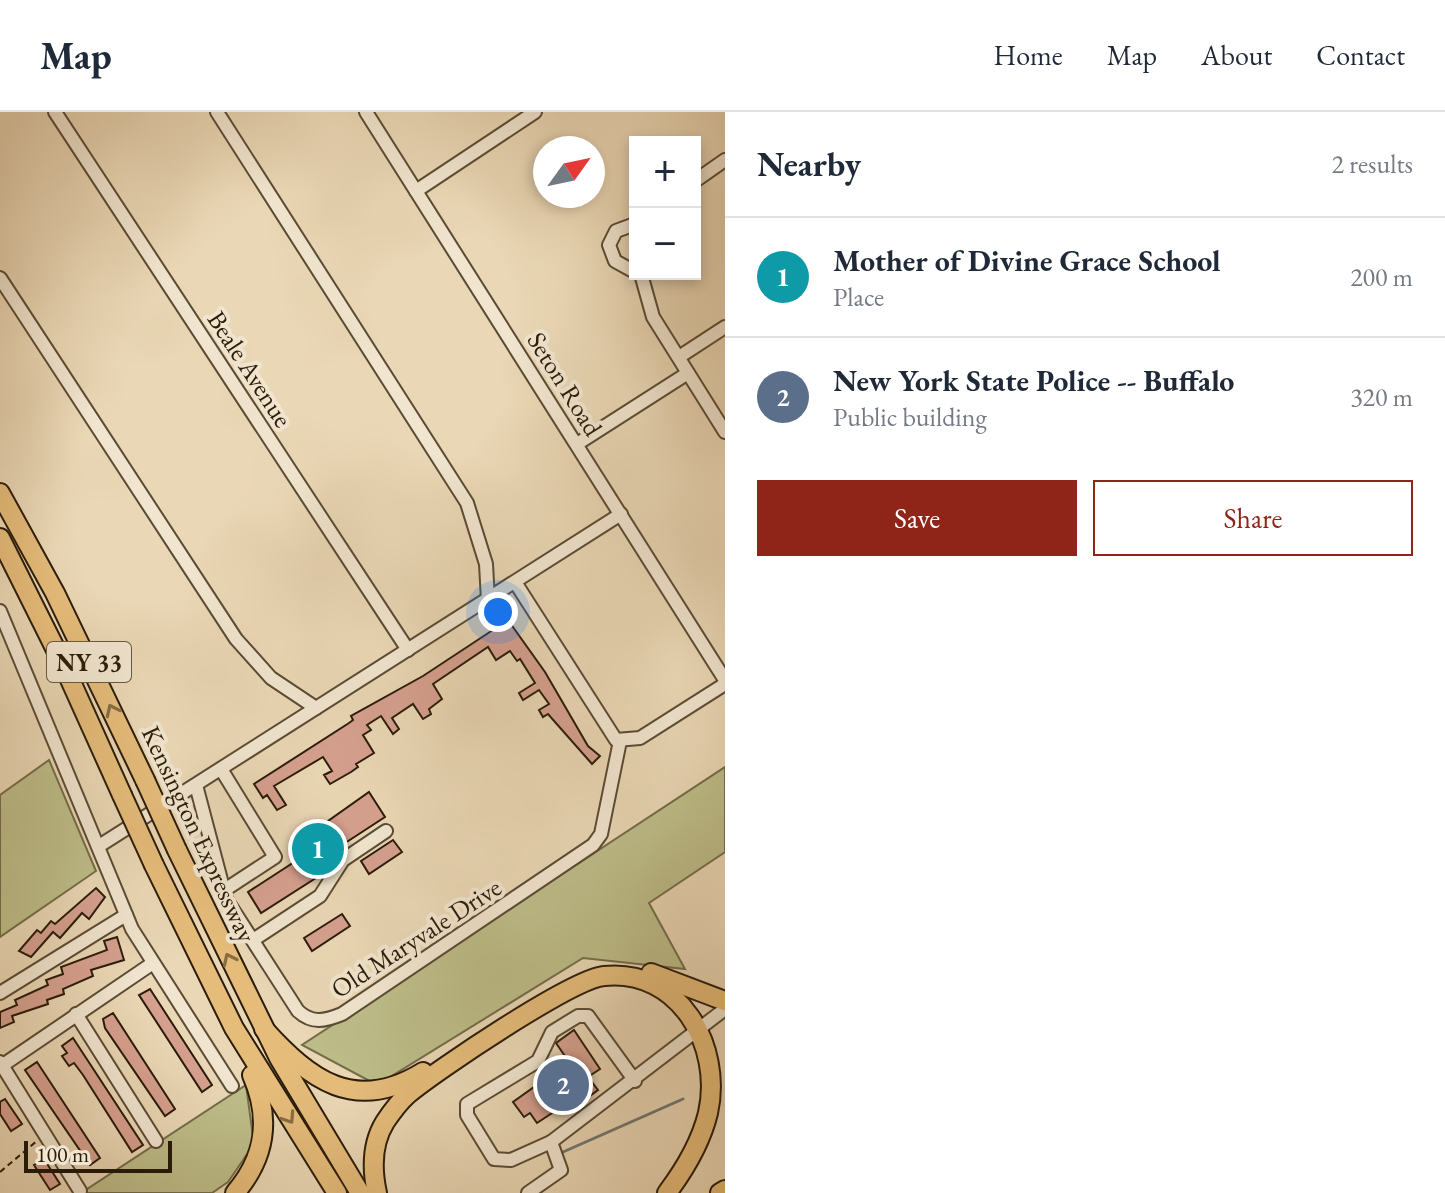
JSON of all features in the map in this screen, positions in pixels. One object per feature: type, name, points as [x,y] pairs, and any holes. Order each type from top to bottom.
[{"type":"highway","name":"Kensington Expressway","points":[[0,493],[49,581],[264,1029],[360,1193]]},
{"type":"highway","name":"Kensington Expressway","points":[[0,538],[63,664],[154,865],[234,1028],[337,1193]]},
{"type":"highway","points":[[264,1029],[312,1075],[335,1086],[368,1092],[409,1080],[570,979],[597,968],[646,971],[725,1001]]},
{"type":"highway","points":[[377,1193],[376,1146],[383,1126],[406,1097],[571,987],[602,976],[642,980],[672,995],[699,1029],[709,1065],[709,1110],[694,1150],[667,1193]]},
{"type":"highway","points":[[234,1028],[261,1094],[264,1121],[257,1161],[235,1193]]},
{"type":"highway","points":[[720,1193],[725,1190]]},
{"type":"street","name":"Beale Avenue","points":[[55,112],[408,650]]},
{"type":"street","points":[[217,112],[467,503],[486,564],[488,600]]},
{"type":"street","name":"Seton Road","points":[[366,112],[725,682]]},
{"type":"street","points":[[416,191],[535,112]]},
{"type":"street","points":[[701,177],[724,162]]},
{"type":"street","points":[[629,226],[616,231],[609,245],[615,261],[629,269]]},
{"type":"street","points":[[0,278],[236,639],[271,678],[316,708]]},
{"type":"street","points":[[641,280],[653,317],[725,432]]},
{"type":"street","points":[[679,357],[725,327]]},
{"type":"street","points":[[577,444],[688,373]]},
{"type":"street","points":[[99,846],[621,514]]},
{"type":"street","points":[[515,582],[611,734],[622,741],[640,738],[725,682]]},
{"type":"street","points":[[0,611],[126,915],[232,1086]]},
{"type":"street","name":"Old Maryvale Drive","points":[[196,785],[223,891],[307,1019],[317,1021],[342,1014],[593,845],[601,834],[622,741]]},
{"type":"street","points":[[221,769],[275,857],[223,891]]},
{"type":"street","points":[[253,940],[320,896],[343,860],[386,831]]},
{"type":"street","points":[[0,993],[126,915]]},
{"type":"street","points":[[80,1191],[1,1065],[153,963]]},
{"type":"street","points":[[635,1081],[588,1016],[578,1016],[552,1032],[538,1061],[467,1104],[467,1115],[494,1159],[511,1160],[551,1142],[635,1081],[725,1009]]},
{"type":"street","points":[[76,1014],[156,1141]]},
{"type":"street","points":[[528,1193],[561,1170],[551,1142]]},
{"type":"path","points":[[0,1172],[45,1134]]},
{"type":"green space","points":[[49,760],[96,871],[0,937],[0,795]]},
{"type":"green space","points":[[725,767],[725,852],[649,903],[685,969],[583,958],[377,1085],[302,1045]]},
{"type":"green space","points":[[246,1085],[254,1144],[228,1182],[212,1193],[81,1193]]},
{"type":"building","points":[[508,620],[545,672],[588,746],[600,756],[592,764],[548,714],[543,717],[539,710],[549,704],[539,690],[523,700],[519,693],[535,683],[520,659],[517,661],[510,651],[496,660],[488,647],[433,684],[442,699],[429,709],[431,714],[423,719],[413,704],[392,718],[399,729],[393,734],[381,716],[367,725],[371,730],[363,735],[374,753],[356,764],[358,767],[351,772],[330,784],[324,775],[332,771],[323,757],[274,786],[286,805],[277,810],[267,795],[263,798],[254,784],[349,723],[353,720],[351,716],[423,676]]},
{"type":"building","points":[[369,792],[385,817],[316,862],[321,870],[317,873],[319,876],[261,913],[248,892],[305,855],[297,843]]},
{"type":"building","points":[[393,840],[402,852],[369,874],[361,861]]},
{"type":"building","points":[[96,888],[105,897],[89,919],[82,913],[60,938],[53,932],[31,957],[19,951],[37,930],[41,933],[51,921],[55,924]]},
{"type":"building","points":[[342,914],[350,926],[312,951],[304,938]]},
{"type":"building","points":[[117,937],[124,960],[91,970],[93,976],[63,989],[64,994],[47,1000],[48,1004],[12,1016],[14,1022],[0,1028],[0,1012],[17,1005],[15,1000],[48,985],[46,980],[63,974],[61,967],[107,950],[104,941]]},
{"type":"building","points":[[150,989],[212,1085],[202,1092],[139,995]]},
{"type":"building","points":[[113,1013],[175,1109],[165,1116],[105,1028],[103,1019]]},
{"type":"building","points":[[574,1030],[600,1069],[588,1077],[598,1090],[576,1106],[572,1100],[537,1123],[530,1113],[524,1117],[513,1102],[569,1062],[556,1043]]},
{"type":"building","points":[[73,1038],[143,1145],[132,1152],[83,1075],[74,1063],[69,1066],[62,1056],[67,1053],[62,1046]]},
{"type":"building","points":[[37,1062],[100,1158],[90,1165],[25,1070]]},
{"type":"building","points":[[5,1099],[22,1124],[11,1131],[0,1114],[0,1102]]},
{"type":"building","points":[[44,1159],[60,1184],[50,1190],[34,1165]]},
{"type":"waterway","points":[[563,1152],[683,1099]]},
{"type":"place","name":"Mother of Divine Grace School","points":[[318,849]]},
{"type":"place","name":"New York State Police -- Buffalo","points":[[563,1085]]}]
